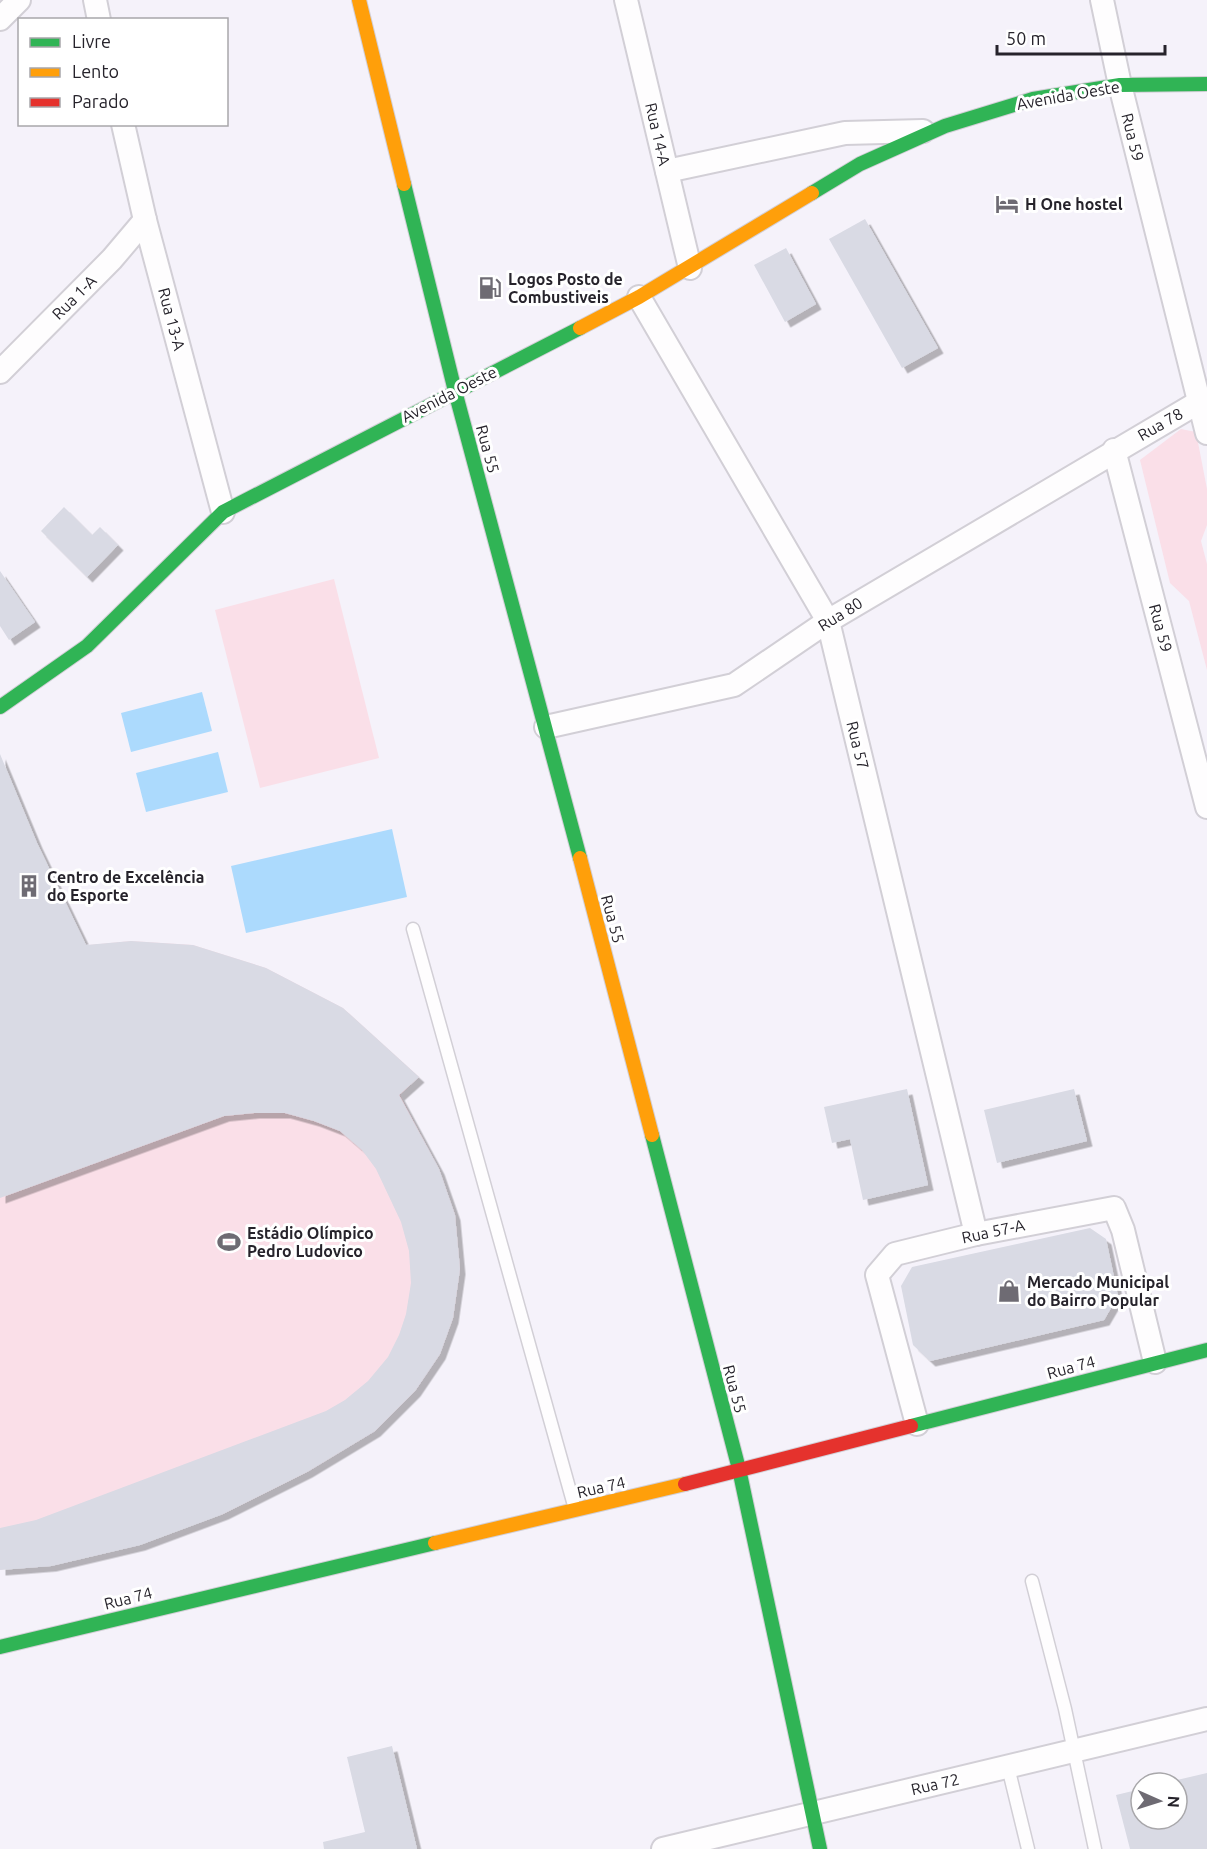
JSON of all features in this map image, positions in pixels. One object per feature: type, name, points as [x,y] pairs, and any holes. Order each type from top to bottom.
[{"type":"street","points":[[0,19],[19,0]]},
{"type":"street","points":[[95,0],[99,18]]},
{"type":"street","name":"Rua 55","points":[[360,0],[455,391],[546,727],[739,1469],[820,1849]]},
{"type":"street","name":"Rua 14-A","points":[[626,0],[690,268]]},
{"type":"street","name":"Rua 59","points":[[1102,0],[1120,85],[1203,401],[1207,433]]},
{"type":"street","name":"Avenida Oeste","points":[[0,707],[87,646],[223,512],[639,297],[860,164],[933,131],[1033,99],[1120,85],[1207,84]]},
{"type":"street","name":"Rua 13-A","points":[[123,126],[145,220],[223,512]]},
{"type":"street","name":"Avenida Oeste","points":[[667,171],[845,133],[933,131]]},
{"type":"street","name":"Rua 1-A","points":[[0,372],[112,259],[145,220]]},
{"type":"street","name":"Rua 57","points":[[639,297],[828,621],[976,1234]]},
{"type":"street","name":"Rua 78","points":[[1114,450],[1203,401]]},
{"type":"street","name":"Rua 59","points":[[1114,450],[1207,807]]},
{"type":"street","name":"Rua 80","points":[[546,727],[734,685],[828,621],[1114,450]]},
{"type":"street","name":"Rua 57-A","points":[[917,1424],[877,1275],[895,1254],[976,1234],[1114,1208],[1123,1230],[1155,1362]]},
{"type":"street","name":"Rua 74","points":[[0,1647],[705,1479],[1207,1350]]},
{"type":"street","name":"Rua 72","points":[[663,1849],[1207,1719]]},
{"type":"lane","points":[[413,929],[575,1510]]},
{"type":"lane","points":[[1032,1581],[1065,1709],[1095,1849]]},
{"type":"lane","points":[[1008,1767],[1028,1849]]},
{"type":"shaded area","points":[[1181,429],[1196,432],[1207,489],[1207,525],[1201,541],[1207,564],[1207,670],[1189,601],[1170,583],[1140,460]]},
{"type":"shaded area","points":[[334,579],[379,758],[260,788],[215,610]]},
{"type":"shaded area","name":"Estádio Olímpico Pedro Ludovico","points":[[131,941],[193,945],[266,968],[343,1008],[419,1077],[400,1095],[439,1169],[455,1215],[460,1269],[453,1318],[440,1354],[415,1391],[375,1431],[307,1472],[223,1514],[0,1570],[0,966],[58,948]]},
{"type":"water","points":[[202,692],[212,731],[131,752],[121,713]]},
{"type":"water","points":[[218,752],[228,792],[146,812],[136,773]]},
{"type":"water","points":[[392,829],[407,897],[246,933],[231,866]]},
{"type":"building","points":[[865,219],[938,348],[902,368],[829,239]]},
{"type":"building","points":[[786,248],[816,304],[785,322],[754,265]]},
{"type":"building","points":[[64,507],[92,535],[100,527],[118,545],[87,577],[41,531]]},
{"type":"building","points":[[0,571],[35,622],[9,640],[0,626]]},
{"type":"building","points":[[0,754],[37,843],[86,945],[131,941],[193,945],[266,968],[343,1008],[419,1077],[399,1095],[439,1169],[455,1215],[460,1269],[453,1318],[440,1354],[415,1391],[375,1431],[307,1472],[223,1514],[140,1545],[51,1566],[0,1570],[0,1528],[36,1520],[326,1411],[345,1400],[368,1381],[388,1357],[406,1314],[411,1283],[409,1251],[401,1222],[376,1169],[362,1150],[340,1131],[285,1113],[224,1116],[0,1198]]},
{"type":"building","points":[[907,1089],[928,1185],[863,1200],[850,1139],[832,1143],[824,1107]]},
{"type":"building","points":[[1074,1089],[1087,1141],[997,1163],[984,1110]]},
{"type":"building","name":"Mercado Municipal do Bairro Popular","points":[[1090,1228],[1106,1239],[1118,1296],[1104,1320],[930,1361],[913,1345],[901,1286],[912,1267]]},
{"type":"building","points":[[392,1746],[417,1849],[324,1849],[323,1842],[365,1832],[347,1757]]},
{"type":"building","points":[[1207,1773],[1207,1849],[1130,1849],[1116,1795],[1129,1792],[1129,1831],[1189,1831],[1189,1777]]},
{"type":"traffic: fast","points":[[812,193],[860,164],[945,126],[1033,99],[1120,85],[1207,84]]},
{"type":"traffic: fast","points":[[404,184],[455,391],[580,858]]},
{"type":"traffic: fast","points":[[0,707],[87,646],[223,512],[580,328]]},
{"type":"traffic: fast","points":[[652,1135],[739,1469],[820,1849]]},
{"type":"traffic: fast","points":[[911,1426],[1207,1350]]},
{"type":"traffic: fast","points":[[0,1647],[435,1543]]},
{"type":"traffic: slow","points":[[359,0],[404,184]]},
{"type":"traffic: slow","points":[[580,328],[639,297],[812,193]]},
{"type":"traffic: slow","points":[[580,858],[652,1135]]},
{"type":"traffic: slow","points":[[435,1543],[685,1484]]},
{"type":"traffic: jam","points":[[685,1484],[911,1426]]},
{"type":"place","name":"H One hostel","points":[[1007,204]]},
{"type":"place","name":"Logos Posto de Combustiveis","points":[[490,288]]},
{"type":"place","name":"Centro de Excelência do Esporte","points":[[29,886]]},
{"type":"place","name":"Estádio Olímpico Pedro Ludovico","points":[[229,1242]]},
{"type":"place","name":"Mercado Municipal do Bairro Popular","points":[[1009,1291]]}]
